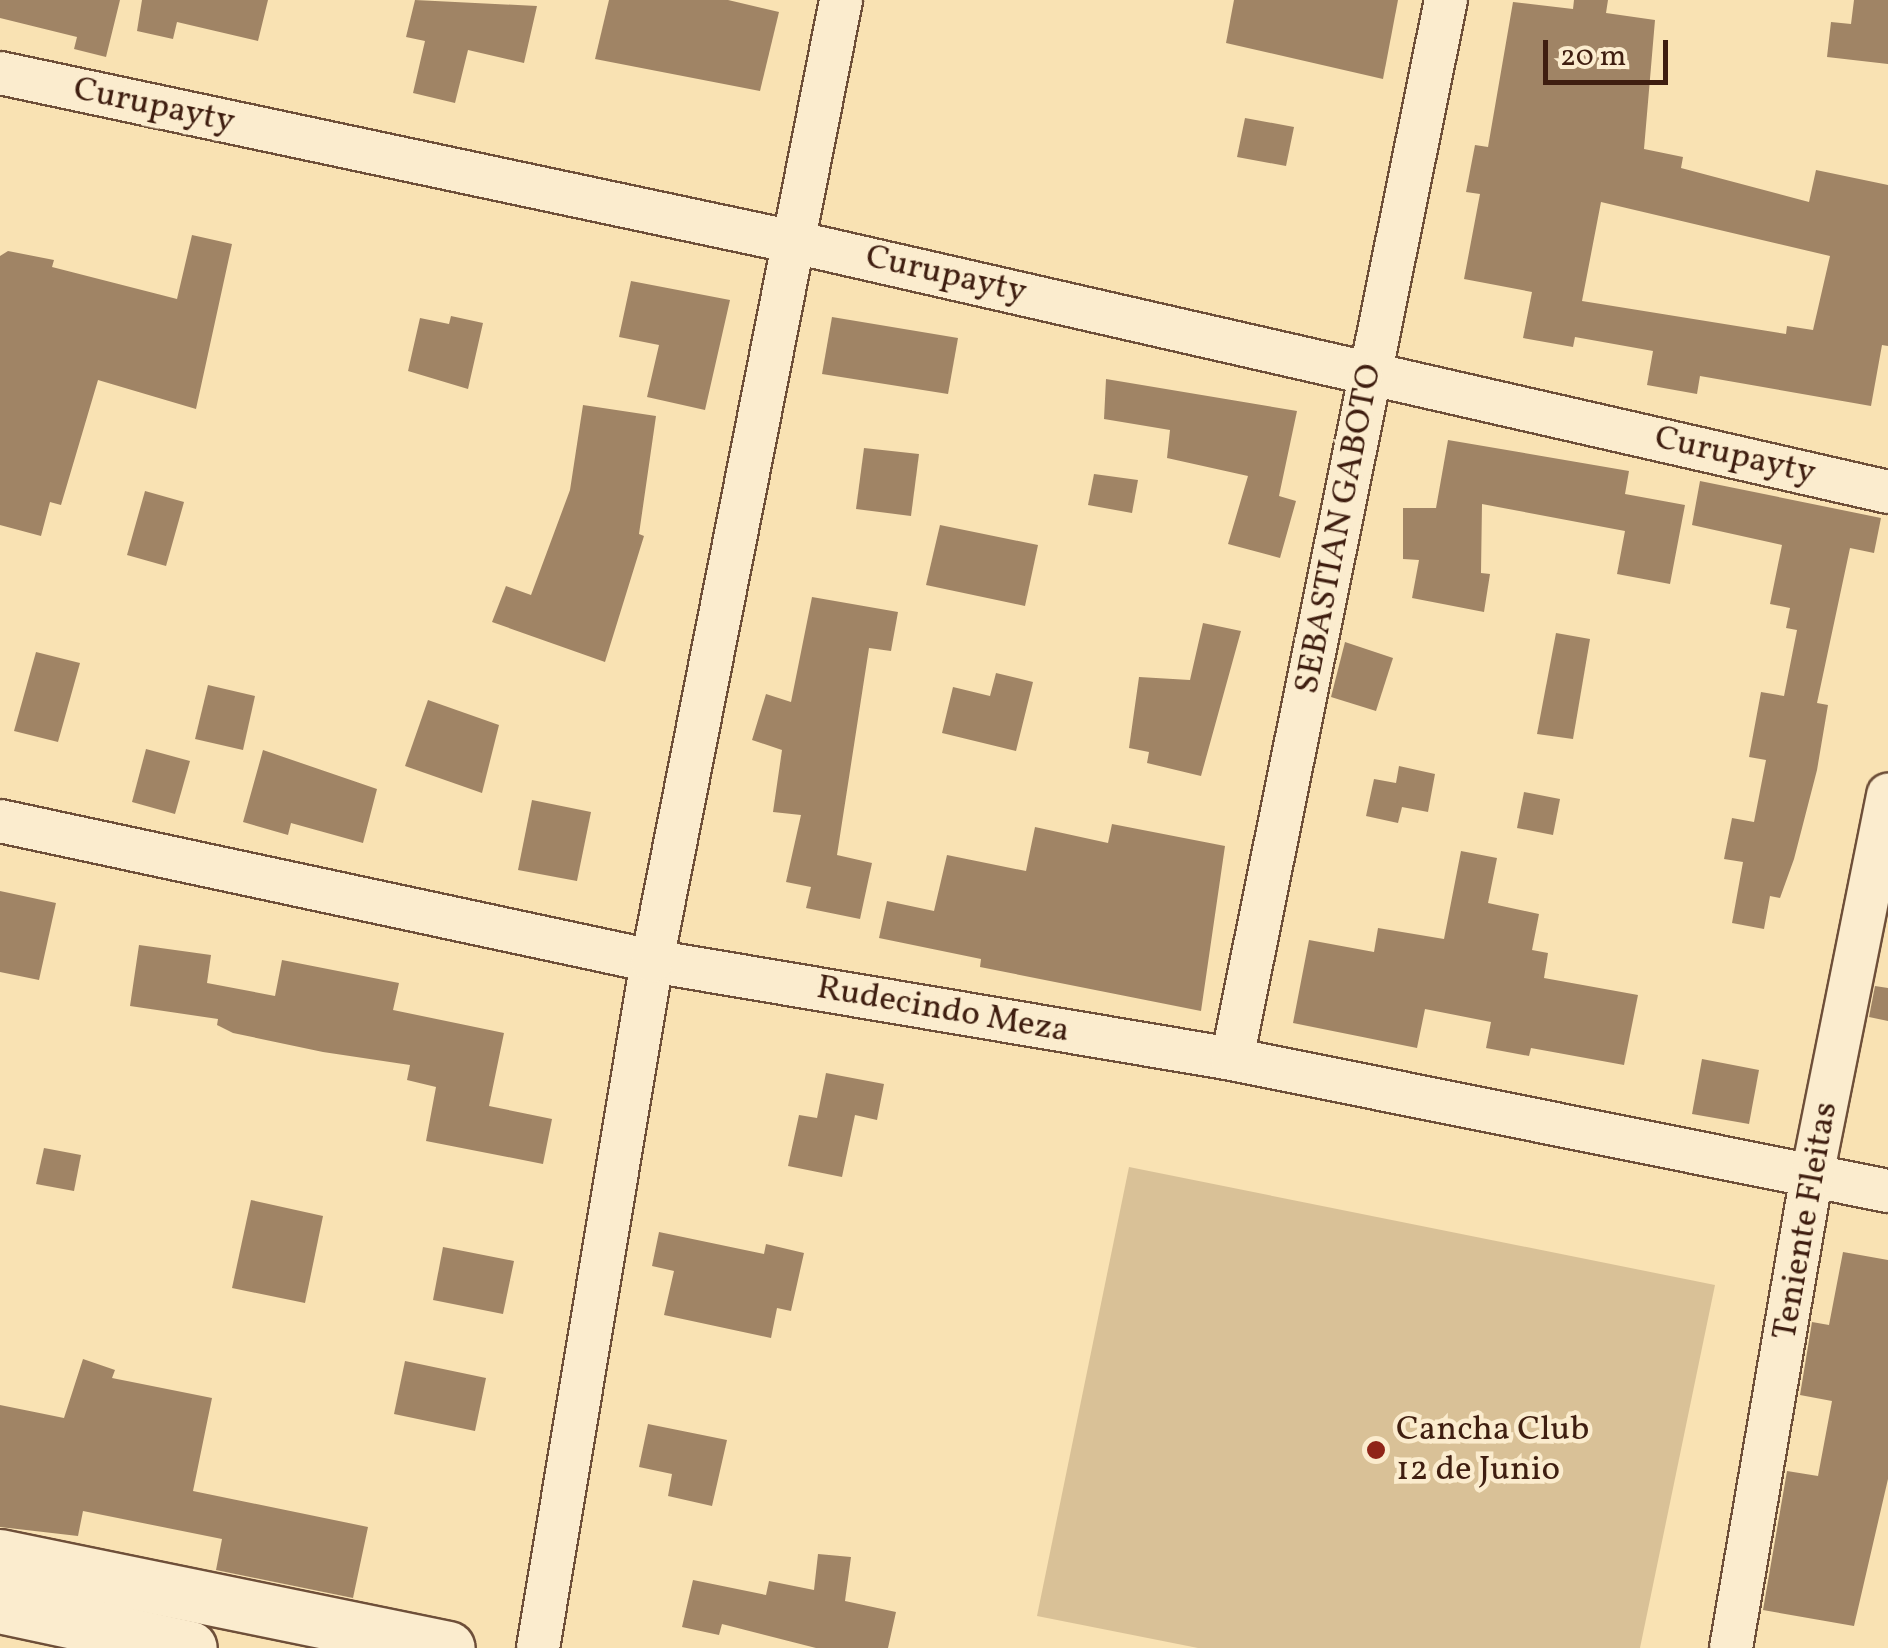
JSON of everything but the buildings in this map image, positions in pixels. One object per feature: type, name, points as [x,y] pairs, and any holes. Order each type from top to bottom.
[{"type":"street","points":[[538,1648],[652,961],[841,0]]},
{"type":"street","name":"SEBASTIAN GABOTO","points":[[1232,1059],[1446,0]]},
{"type":"street","name":"Curupayty","points":[[0,73],[1371,370],[1888,492]]},
{"type":"street","name":"Teniente Fleitas","points":[[1731,1648],[1812,1176],[1888,795]]},
{"type":"street","name":"Rudecindo Meza","points":[[0,821],[652,961],[1232,1059],[1888,1191]]},
{"type":"street","points":[[0,1556],[449,1648]]},
{"type":"street","points":[[0,1607],[191,1648]]},
{"type":"shaded area","name":"Cancha Club 12 de Junio","points":[[1129,1167],[1715,1285],[1640,1648],[1198,1648],[1037,1616]]},
{"type":"place","name":"Cancha Club 12 de Junio","points":[[1376,1450]]}]
